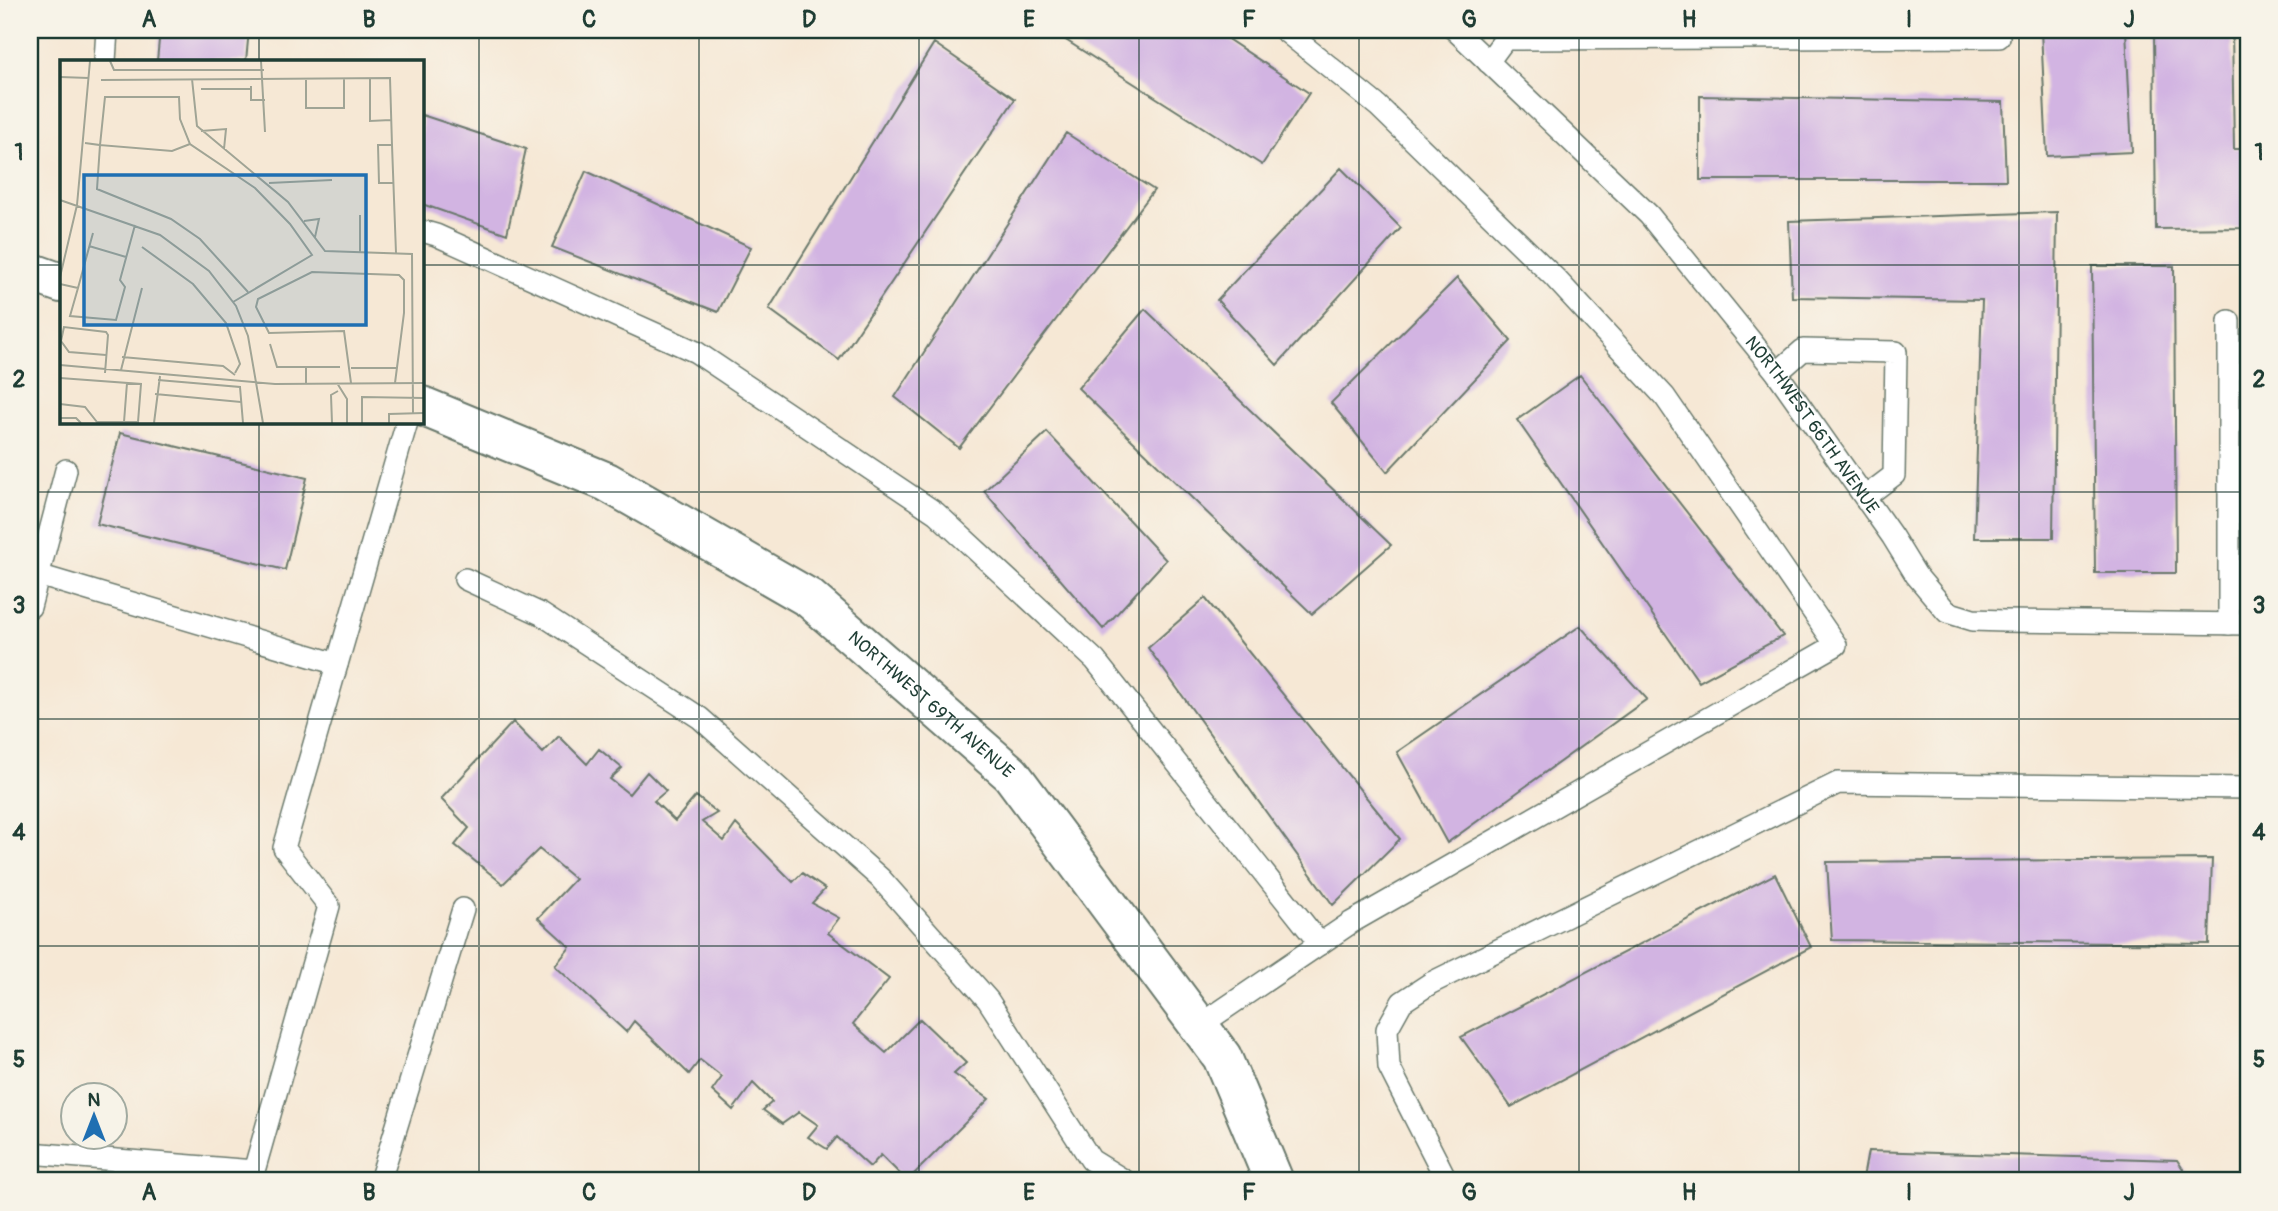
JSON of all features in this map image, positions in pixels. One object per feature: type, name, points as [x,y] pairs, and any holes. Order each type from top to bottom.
[{"type":"street","points":[[30,272],[60,283]]},
{"type":"street","name":"NORTHWEST 69TH AVENUE","points":[[424,408],[607,482],[809,598],[1011,774],[1222,1057],[1274,1181]]},
{"type":"lane","points":[[105,60],[107,30]]},
{"type":"lane","points":[[1199,1026],[1352,922],[1836,645],[1665,397],[1556,278],[1388,116],[1284,30]]},
{"type":"lane","name":"NORTHWEST 66TH AVENUE","points":[[1455,30],[1649,215],[1777,373],[1892,536],[1916,575],[1947,612],[1973,620],[1994,621],[2239,624]]},
{"type":"lane","points":[[1488,62],[1506,40],[1998,37]]},
{"type":"lane","points":[[424,232],[696,352],[936,513],[1095,660],[1320,944]]},
{"type":"lane","points":[[2229,321],[2239,624]]},
{"type":"lane","points":[[1777,373],[1803,350],[1896,352],[1894,475],[1865,497]]},
{"type":"lane","points":[[30,1153],[254,1171],[329,906],[284,848],[406,424]]},
{"type":"lane","points":[[30,607],[66,470]]},
{"type":"lane","points":[[38,575],[337,664]]},
{"type":"lane","points":[[465,579],[541,614],[700,718],[880,878],[988,1000],[1091,1160],[1125,1181]]},
{"type":"lane","points":[[1447,1181],[1389,1067],[1387,1029],[1402,1002],[1431,983],[1838,783],[2248,788]]},
{"type":"lane","points":[[380,1181],[463,909]]},
{"type":"building","points":[[160,30],[249,30],[246,60],[157,60]]},
{"type":"building","points":[[1050,30],[1214,30],[1309,93],[1262,165]]},
{"type":"building","points":[[2041,30],[2126,30],[2132,152],[2047,156]]},
{"type":"building","points":[[2154,30],[2232,30],[2234,149],[2248,149],[2248,228],[2156,229]]},
{"type":"building","points":[[934,43],[1015,99],[839,360],[769,309]]},
{"type":"building","points":[[1700,96],[2003,102],[2006,180],[1700,180]]},
{"type":"building","points":[[424,116],[526,149],[507,234],[424,205]]},
{"type":"building","points":[[1066,133],[1154,190],[959,448],[895,397]]},
{"type":"building","points":[[1341,168],[1401,228],[1277,365],[1217,300]]},
{"type":"building","points":[[586,171],[751,247],[718,312],[552,247]]},
{"type":"building","points":[[2057,212],[2053,538],[1974,538],[1982,300],[1792,297],[1789,221]]},
{"type":"building","points":[[2092,266],[2174,266],[2176,573],[2095,573]]},
{"type":"building","points":[[1457,278],[1511,341],[1387,472],[1331,403]]},
{"type":"building","points":[[1145,309],[1391,545],[1312,614],[1078,388]]},
{"type":"building","points":[[1580,375],[1783,636],[1699,682],[1517,420]]},
{"type":"building","points":[[1047,432],[1166,560],[1103,629],[984,491]]},
{"type":"building","points":[[120,433],[307,478],[285,570],[97,524]]},
{"type":"building","points":[[1205,598],[1400,839],[1333,905],[1148,648]]},
{"type":"building","points":[[1580,626],[1647,699],[1447,843],[1397,752]]},
{"type":"building","points":[[513,722],[543,753],[559,736],[587,764],[599,749],[622,768],[610,779],[629,794],[647,772],[666,791],[654,801],[675,821],[696,796],[717,813],[702,822],[724,841],[736,824],[793,882],[802,873],[825,889],[812,903],[839,918],[828,933],[889,979],[853,1024],[886,1053],[920,1019],[966,1063],[954,1074],[989,1099],[907,1181],[881,1155],[870,1167],[837,1137],[827,1149],[808,1137],[818,1125],[799,1112],[782,1124],[763,1110],[772,1102],[753,1083],[733,1110],[712,1091],[722,1077],[700,1060],[689,1074],[634,1021],[626,1032],[555,966],[570,947],[538,918],[575,879],[539,849],[503,884],[455,845],[469,828],[441,799]]},
{"type":"building","points":[[2243,830],[2248,830],[2248,858],[2246,858]]},
{"type":"building","points":[[2212,859],[2209,944],[1832,940],[1827,862]]},
{"type":"building","points":[[1775,874],[1811,947],[1511,1107],[1461,1037]]},
{"type":"building","points":[[1868,1151],[2177,1160],[2191,1181],[1817,1181],[1863,1178]]}]
